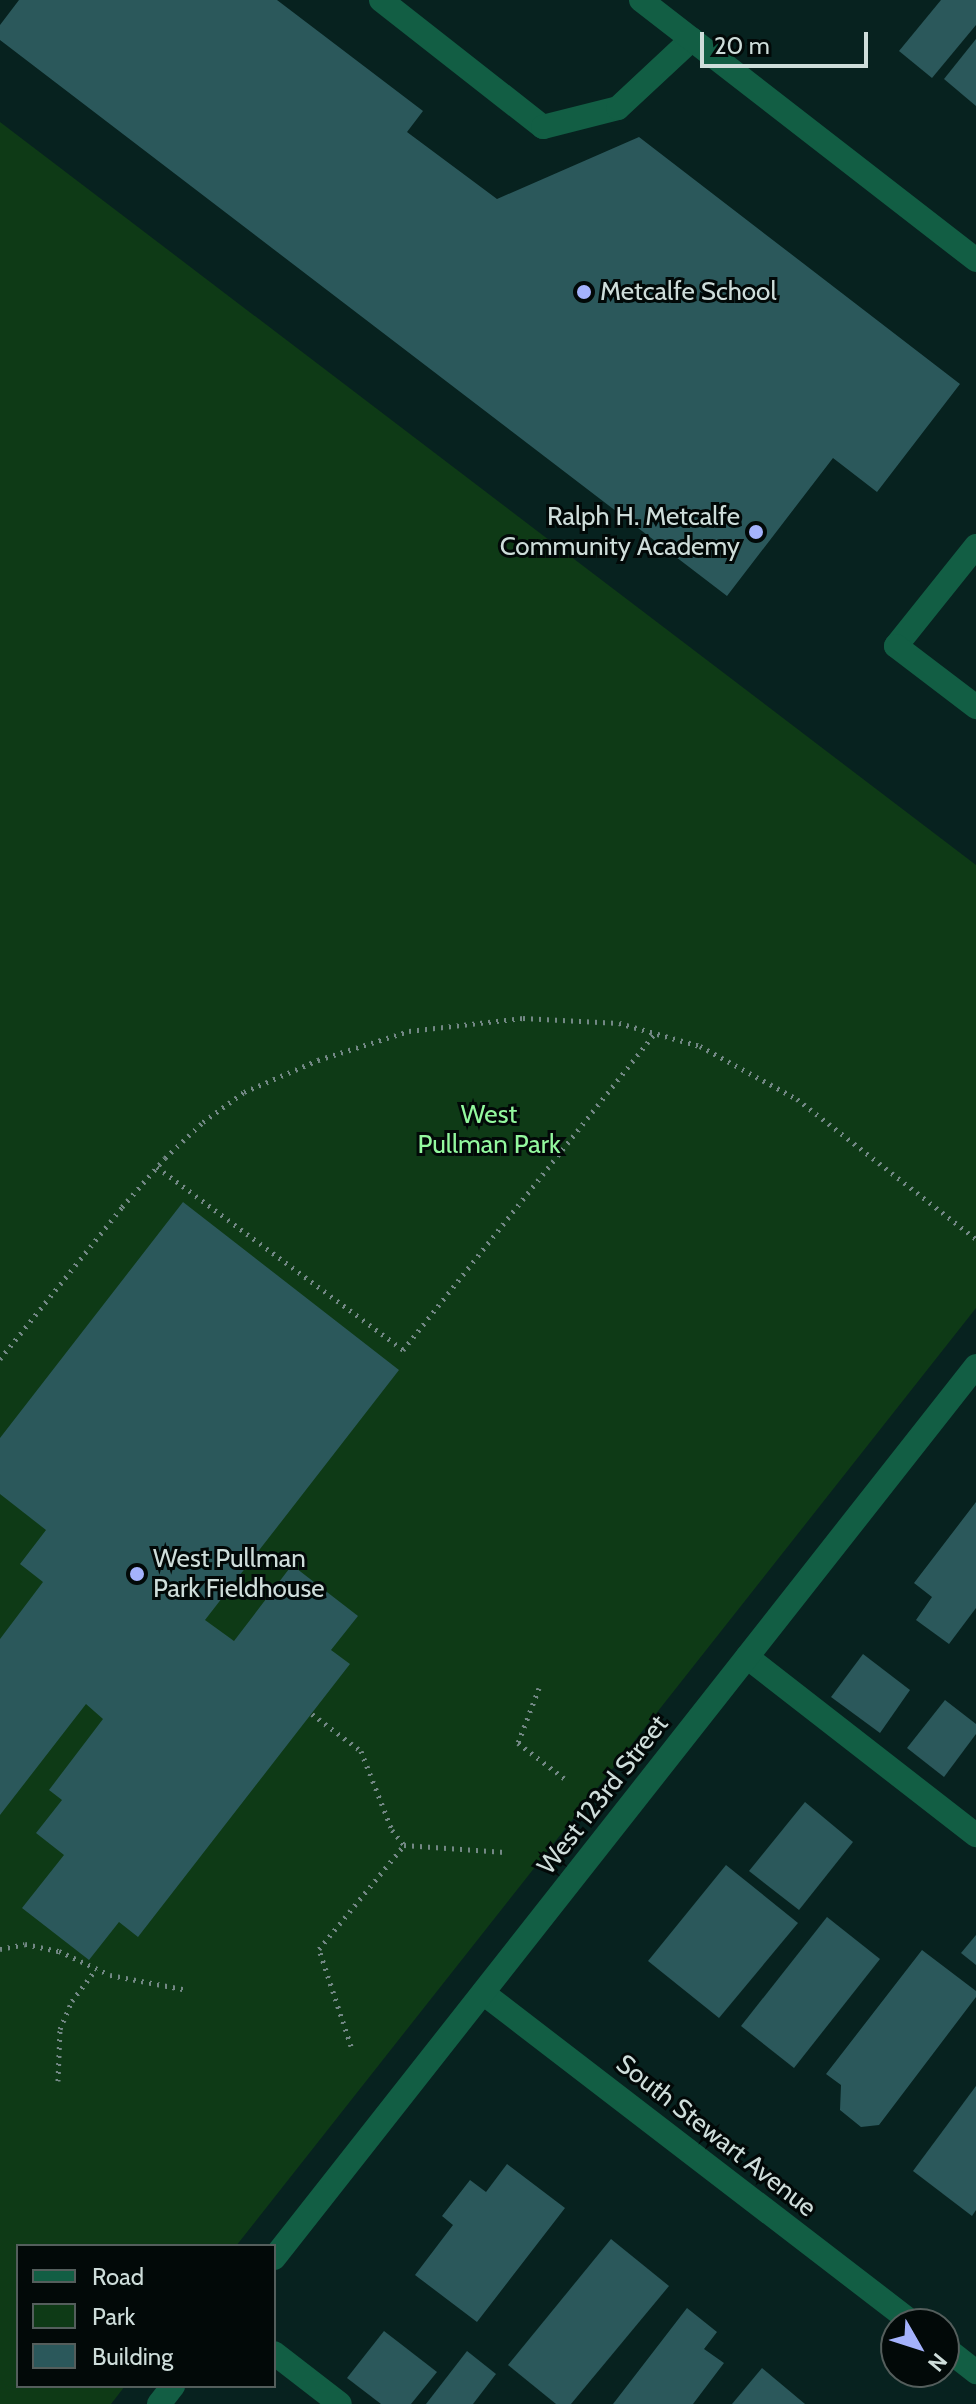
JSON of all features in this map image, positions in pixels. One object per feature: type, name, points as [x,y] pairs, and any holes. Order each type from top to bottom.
[{"type":"street","points":[[381,0],[543,127],[618,108],[692,39]]},
{"type":"street","points":[[641,0],[976,260]]},
{"type":"street","points":[[974,702],[896,646],[976,546]]},
{"type":"street","name":"West 123rd Street","points":[[276,2255],[976,1366]]},
{"type":"street","points":[[747,1657],[976,1835]]},
{"type":"street","name":"South Stewart Avenue","points":[[483,1993],[893,2308]]},
{"type":"street","points":[[276,2355],[340,2404]]},
{"type":"street","points":[[960,2360],[976,2372]]},
{"type":"street","points":[[159,2404],[171,2388]]},
{"type":"path","points":[[0,1359],[157,1167],[203,1122],[244,1092],[318,1060],[409,1031],[523,1018],[619,1023],[700,1046],[797,1099],[976,1239]]},
{"type":"path","points":[[157,1167],[403,1350],[655,1033]]},
{"type":"path","points":[[539,1688],[518,1743],[564,1778]]},
{"type":"path","points":[[312,1714],[361,1751],[392,1830],[404,1845],[505,1852]]},
{"type":"path","points":[[351,2046],[319,1949],[404,1845]]},
{"type":"path","points":[[0,1949],[25,1944],[59,1951],[110,1975],[188,1990]]},
{"type":"path","points":[[58,2081],[60,2029],[72,2001],[96,1969]]},
{"type":"green space","name":"West Pullman Park","points":[[0,122],[976,865],[976,1308],[238,2244],[16,2244],[16,2388],[123,2388],[111,2404],[0,2404]]},
{"type":"building","name":"Metcalfe School","points":[[19,0],[277,0],[423,111],[407,132],[497,199],[639,137],[960,384],[877,492],[833,458],[727,596],[0,40],[0,25]]},
{"type":"building","points":[[941,0],[976,0],[976,25],[932,78],[899,51]]},
{"type":"building","points":[[976,39],[976,106],[944,79]]},
{"type":"building","name":"West Pullman Park Fieldhouse","points":[[183,1202],[399,1370],[205,1620],[234,1641],[292,1565],[358,1616],[331,1650],[350,1664],[138,1937],[119,1922],[89,1960],[22,1908],[64,1855],[36,1833],[62,1800],[49,1790],[103,1719],[86,1704],[0,1815],[0,1639],[43,1582],[20,1564],[46,1530],[0,1494],[0,1438]]},
{"type":"building","points":[[976,1502],[976,1608],[949,1644],[916,1620],[932,1597],[914,1583]]},
{"type":"building","points":[[863,1654],[910,1690],[880,1733],[831,1697]]},
{"type":"building","points":[[945,1700],[976,1724],[976,1734],[944,1777],[907,1748]]},
{"type":"building","points":[[805,1802],[853,1842],[799,1910],[749,1871]]},
{"type":"building","points":[[726,1865],[798,1923],[719,2018],[648,1961]]},
{"type":"building","points":[[827,1917],[880,1959],[794,2068],[741,2026]]},
{"type":"building","points":[[976,1935],[976,1965],[961,1953]]},
{"type":"building","points":[[922,1950],[976,1991],[976,1997],[879,2125],[861,2127],[840,2110],[841,2085],[826,2074]]},
{"type":"building","points":[[976,2086],[976,2210],[972,2216],[913,2171]]},
{"type":"building","points":[[507,2164],[565,2208],[477,2322],[415,2275],[453,2225],[442,2216],[470,2180],[486,2192]]},
{"type":"building","points":[[611,2239],[669,2286],[571,2404],[556,2404],[508,2365]]},
{"type":"building","points":[[687,2308],[717,2332],[704,2349],[724,2363],[693,2404],[613,2404]]},
{"type":"building","points":[[384,2331],[437,2372],[411,2404],[381,2404],[347,2378]]},
{"type":"building","points":[[467,2351],[496,2374],[473,2404],[426,2404]]},
{"type":"building","points":[[762,2368],[805,2404],[732,2404]]},
{"type":"place","name":"Metcalfe School","points":[[584,292]]},
{"type":"place","name":"Ralph H. Metcalfe Community Academy","points":[[756,532]]},
{"type":"place","name":"West Pullman Park Fieldhouse","points":[[137,1574]]}]
